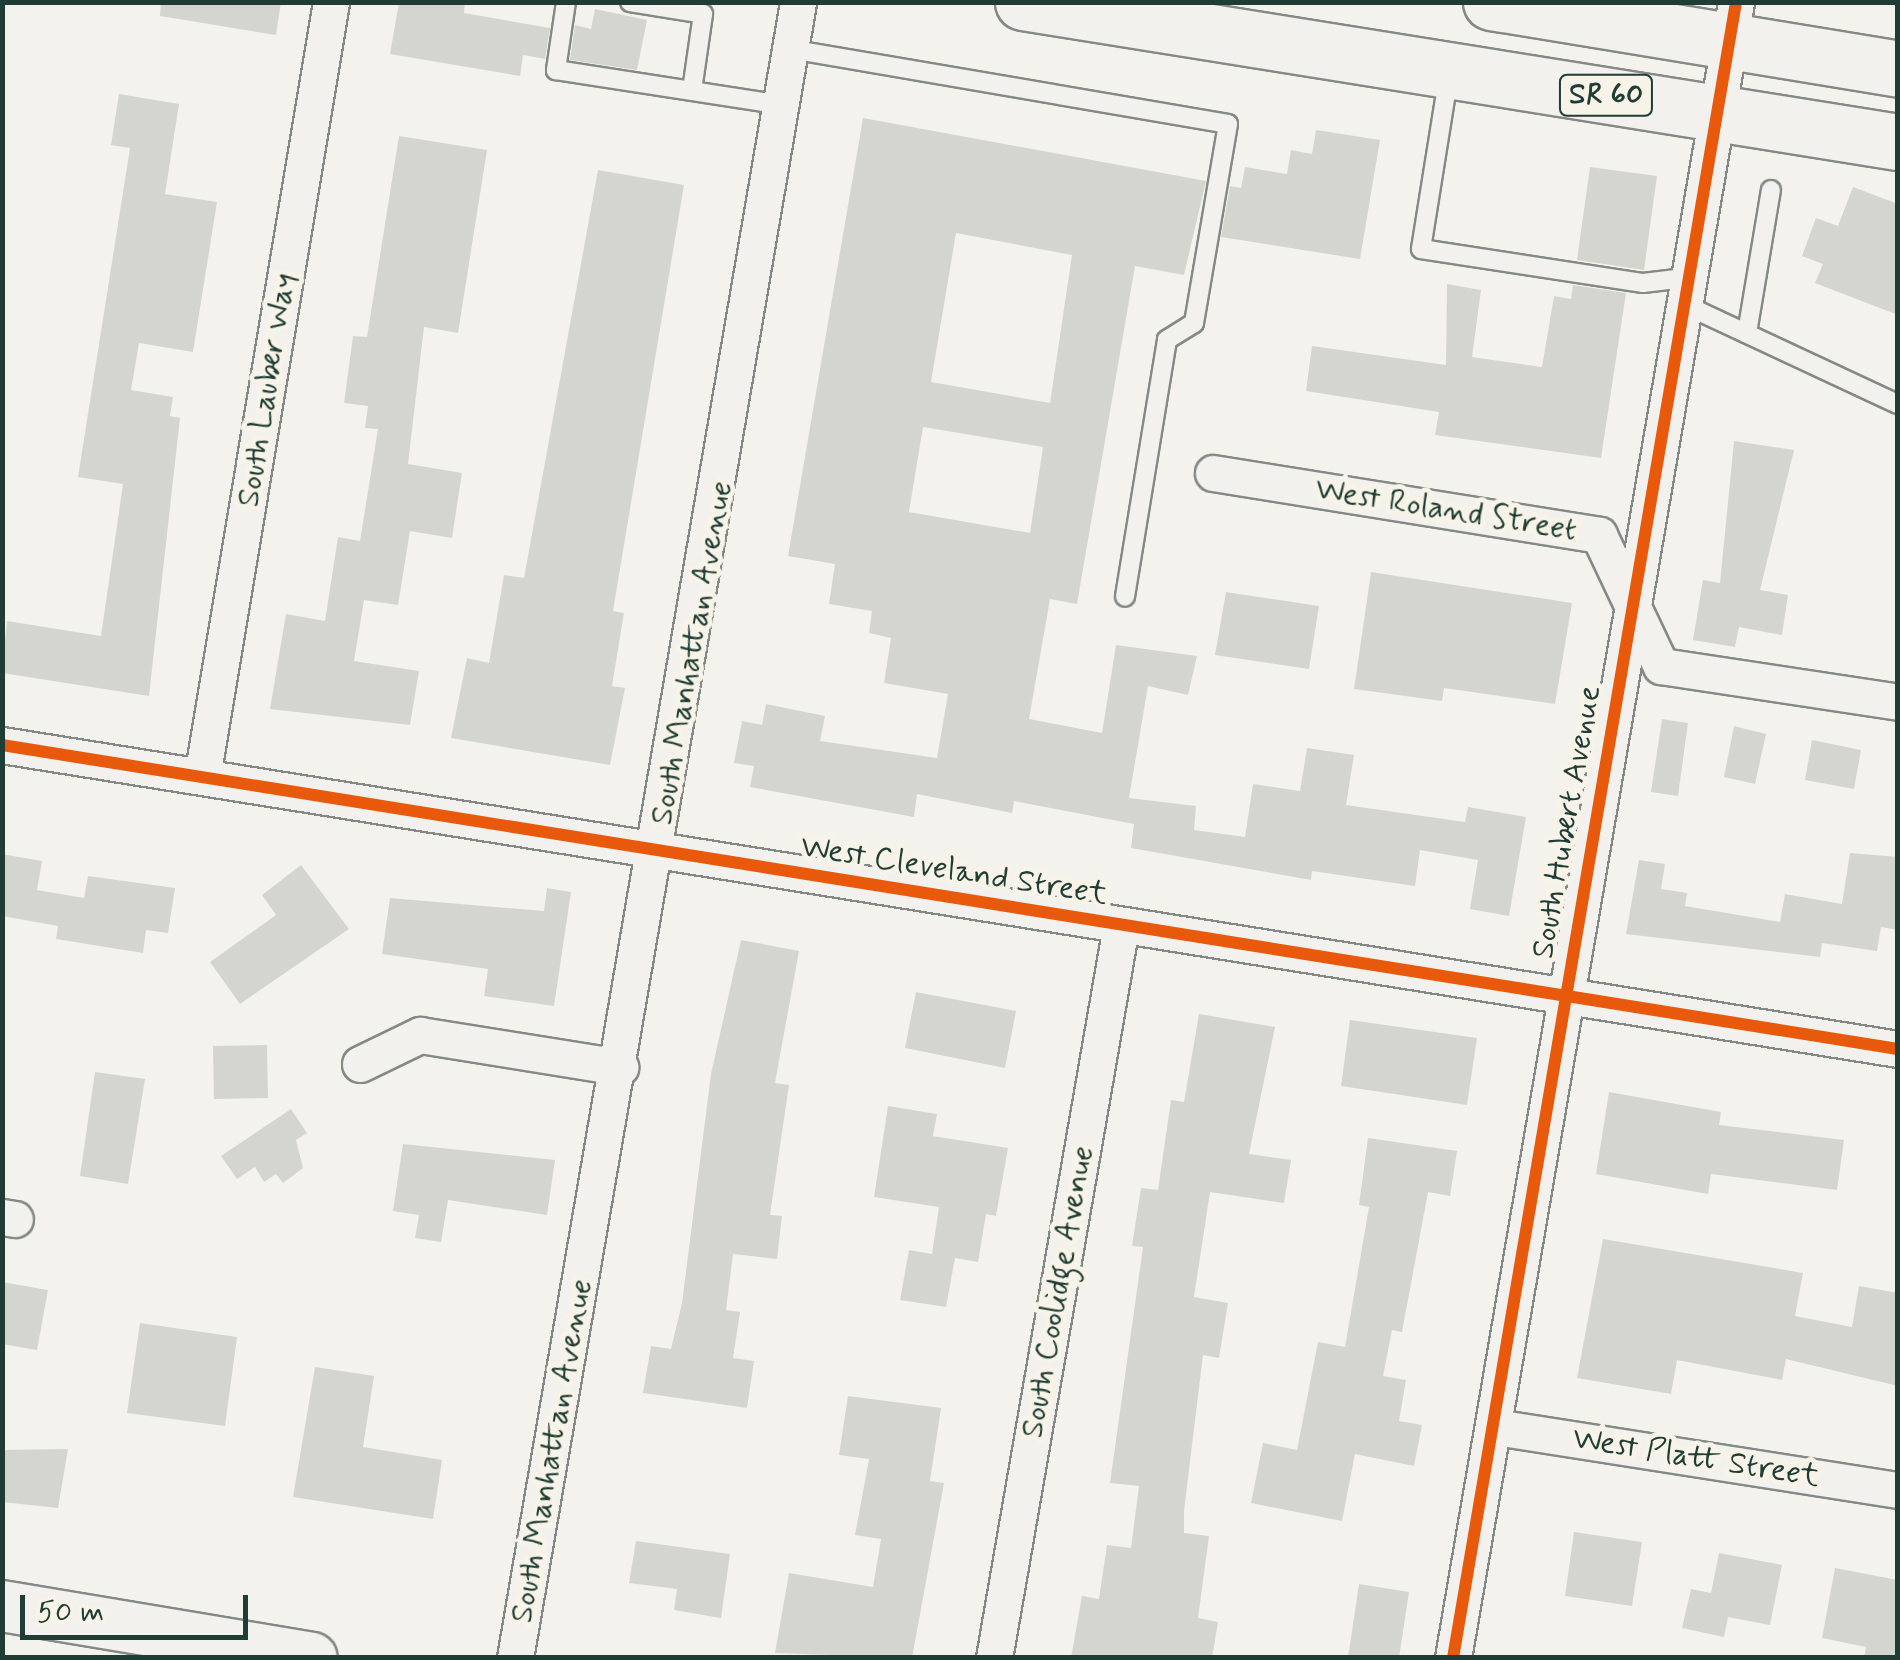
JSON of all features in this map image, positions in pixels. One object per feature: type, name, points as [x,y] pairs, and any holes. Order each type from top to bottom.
[{"type":"main road","name":"SR 60","points":[[1024,2],[1898,142]]},
{"type":"main road","name":"SR 60","points":[[1507,4],[1733,22],[1898,69]]},
{"type":"street","name":"South Lauber Way","points":[[202,777],[331,2]]},
{"type":"street","name":"South Manhattan Avenue","points":[[515,1658],[658,850],[798,2]]},
{"type":"street","name":"South Hubert Avenue","points":[[1453,1658],[1495,1427],[1712,112],[1733,22]]},
{"type":"street","name":"West Roland Street","points":[[1213,473],[1599,534],[1631,609]]},
{"type":"street","points":[[1631,609],[1661,666],[1898,702]]},
{"type":"street","name":"West Cleveland Street","points":[[2,745],[1898,1049]]},
{"type":"street","name":"South Coolidge Avenue","points":[[994,1658],[1122,926]]},
{"type":"street","points":[[360,1064],[420,1035],[620,1067]]},
{"type":"street","name":"West Platt Street","points":[[1495,1427],[1898,1490]]},
{"type":"street","points":[[2,1606],[312,1658]]},
{"type":"lane","points":[[566,2],[556,70],[782,104]]},
{"type":"lane","points":[[630,2],[703,14],[692,90]]},
{"type":"lane","points":[[790,50],[1228,124],[1194,323],[1168,340],[1125,597]]},
{"type":"lane","points":[[1449,70],[1420,249],[1683,290],[1746,333],[1898,404]]},
{"type":"lane","points":[[1746,333],[1770,190]]},
{"type":"building","points":[[161,2],[281,2],[276,35],[160,16]]},
{"type":"building","points":[[399,2],[465,2],[464,13],[550,28],[545,59],[523,55],[520,76],[390,54]]},
{"type":"building","points":[[595,9],[647,20],[637,70],[570,60],[575,25],[591,29]]},
{"type":"building","points":[[119,94],[179,104],[165,194],[217,202],[193,352],[139,343],[131,390],[173,397],[170,416],[180,418],[149,696],[2,673],[7,621],[101,636],[123,484],[78,477],[130,148],[111,145]]},
{"type":"building","points":[[863,118],[1206,181],[1184,275],[1135,266],[1077,604],[1050,599],[1029,719],[1102,733],[1116,645],[1197,656],[1188,695],[1148,686],[1129,798],[1196,806],[1194,830],[1245,837],[1253,784],[1300,791],[1307,748],[1354,755],[1346,805],[1465,822],[1468,807],[1526,817],[1509,916],[1470,909],[1478,860],[1420,850],[1415,886],[1312,871],[1311,880],[1131,848],[1134,824],[1014,801],[1012,813],[917,794],[914,817],[750,787],[754,766],[734,763],[742,721],[762,725],[766,704],[825,716],[820,741],[937,758],[948,694],[884,683],[891,638],[869,633],[872,611],[829,604],[835,564],[788,556]],"holes":[[[956,233],[1072,255],[1050,403],[931,382]],[[923,427],[1043,447],[1030,533],[909,512]]]},
{"type":"building","points":[[1316,130],[1380,140],[1360,259],[1221,237],[1230,186],[1241,188],[1245,167],[1287,174],[1291,150],[1312,154]]},
{"type":"building","points":[[399,136],[487,150],[458,333],[424,327],[408,464],[462,473],[452,538],[410,531],[398,605],[364,600],[354,661],[419,671],[410,725],[270,709],[286,614],[325,621],[338,537],[360,541],[378,429],[365,428],[368,406],[344,403],[353,336],[367,337]]},
{"type":"building","points":[[1590,167],[1657,176],[1644,270],[1577,260]]},
{"type":"building","points":[[598,170],[684,185],[613,611],[624,613],[612,686],[625,688],[610,765],[451,738],[467,658],[489,663],[504,575],[524,578]]},
{"type":"building","points":[[1853,187],[1898,204],[1898,315],[1815,283],[1823,264],[1802,256],[1816,218],[1838,226]]},
{"type":"building","points":[[1447,284],[1481,290],[1472,357],[1542,367],[1554,296],[1571,299],[1573,285],[1626,293],[1601,458],[1435,435],[1439,412],[1306,391],[1312,346],[1446,365]]},
{"type":"building","points":[[1734,441],[1794,450],[1760,590],[1788,595],[1782,635],[1739,627],[1735,647],[1693,640],[1703,580],[1720,583]]},
{"type":"building","points":[[1371,572],[1572,603],[1555,704],[1444,688],[1442,701],[1354,689]]},
{"type":"building","points":[[1226,592],[1319,606],[1309,669],[1215,655]]},
{"type":"building","points":[[1662,719],[1688,723],[1678,796],[1651,792]]},
{"type":"building","points":[[1734,726],[1766,734],[1755,784],[1724,777]]},
{"type":"building","points":[[1812,740],[1861,750],[1854,789],[1805,780]]},
{"type":"building","points":[[1850,853],[1898,857],[1898,930],[1881,927],[1877,951],[1822,943],[1820,957],[1626,934],[1639,860],[1665,864],[1661,889],[1687,893],[1685,906],[1780,922],[1785,894],[1842,904]]},
{"type":"building","points":[[2,854],[42,861],[37,890],[84,898],[88,876],[175,888],[168,933],[146,930],[143,953],[56,939],[58,926],[2,916]]},
{"type":"building","points":[[301,865],[349,929],[240,1004],[210,962],[276,915],[262,895]]},
{"type":"building","points":[[547,888],[571,892],[554,1006],[484,996],[488,969],[382,954],[390,898],[544,911]]},
{"type":"building","points":[[741,940],[799,951],[775,1083],[789,1085],[770,1215],[782,1216],[777,1259],[733,1254],[726,1310],[740,1312],[733,1358],[754,1361],[747,1408],[643,1393],[651,1346],[671,1349],[682,1303],[711,1074]]},
{"type":"building","points":[[916,992],[1016,1011],[1005,1068],[905,1048]]},
{"type":"building","points":[[1199,1014],[1275,1027],[1249,1154],[1291,1160],[1284,1203],[1210,1192],[1194,1297],[1228,1303],[1219,1358],[1203,1355],[1184,1533],[1209,1536],[1198,1618],[1218,1622],[1212,1658],[1071,1658],[1082,1596],[1099,1599],[1107,1545],[1131,1548],[1139,1486],[1110,1483],[1143,1247],[1132,1246],[1141,1188],[1158,1190],[1171,1100],[1184,1102]]},
{"type":"building","points":[[1350,1020],[1477,1038],[1467,1105],[1341,1086]]},
{"type":"building","points":[[267,1045],[268,1098],[214,1099],[213,1046]]},
{"type":"building","points":[[95,1072],[145,1079],[128,1184],[80,1176]]},
{"type":"building","points":[[1609,1092],[1721,1112],[1719,1125],[1844,1140],[1837,1190],[1711,1174],[1708,1194],[1596,1174]]},
{"type":"building","points":[[888,1106],[937,1114],[933,1136],[1008,1148],[996,1216],[986,1214],[978,1262],[955,1258],[946,1307],[900,1300],[909,1250],[932,1254],[939,1207],[874,1197]]},
{"type":"building","points":[[291,1109],[307,1133],[296,1140],[303,1168],[283,1183],[276,1174],[264,1182],[255,1167],[237,1179],[221,1156]]},
{"type":"building","points":[[1368,1138],[1457,1151],[1450,1196],[1428,1192],[1402,1332],[1392,1330],[1383,1376],[1406,1380],[1399,1421],[1422,1425],[1414,1466],[1355,1454],[1342,1521],[1251,1503],[1263,1443],[1297,1450],[1318,1342],[1345,1347],[1369,1207],[1359,1205]]},
{"type":"building","points":[[403,1144],[555,1160],[547,1215],[448,1200],[441,1242],[415,1238],[419,1215],[393,1211]]},
{"type":"building","points":[[1603,1239],[1803,1273],[1795,1316],[1852,1327],[1859,1286],[1898,1293],[1898,1386],[1786,1359],[1782,1380],[1677,1360],[1671,1394],[1577,1378]]},
{"type":"building","points":[[2,1282],[48,1290],[37,1350],[2,1344]]},
{"type":"building","points":[[140,1323],[237,1337],[225,1426],[127,1413]]},
{"type":"building","points":[[315,1367],[374,1376],[363,1447],[442,1460],[433,1519],[293,1497]]},
{"type":"building","points":[[848,1396],[941,1408],[930,1481],[944,1483],[912,1658],[775,1653],[789,1573],[873,1587],[881,1539],[855,1535],[869,1459],[839,1455]]},
{"type":"building","points":[[68,1449],[58,1508],[2,1502],[2,1450]]},
{"type":"building","points":[[1574,1532],[1642,1542],[1632,1606],[1565,1596]]},
{"type":"building","points":[[636,1541],[730,1554],[721,1618],[674,1610],[677,1589],[629,1583]]},
{"type":"building","points":[[1719,1553],[1782,1565],[1770,1625],[1728,1617],[1724,1637],[1682,1628],[1691,1589],[1711,1593]]},
{"type":"building","points":[[1835,1568],[1898,1580],[1898,1658],[1864,1658],[1866,1647],[1822,1638]]},
{"type":"building","points":[[1359,1584],[1409,1592],[1399,1658],[1348,1658]]},
{"type":"cycle path","points":[[1453,1658],[1736,2]]},
{"type":"cycle path","points":[[2,745],[1898,1049]]}]
